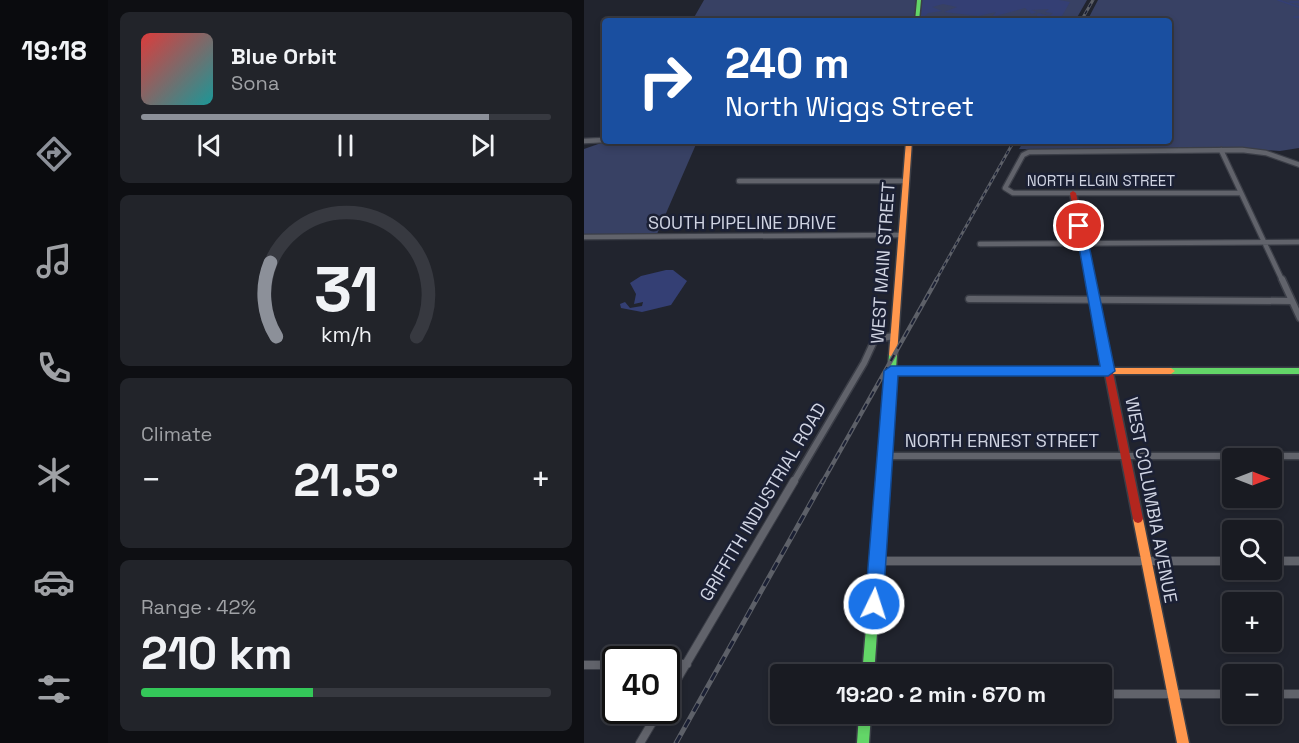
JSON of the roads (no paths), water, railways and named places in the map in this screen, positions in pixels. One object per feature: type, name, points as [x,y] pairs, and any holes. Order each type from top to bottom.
[{"type":"street","points":[[917,18],[919,0]]},
{"type":"street","points":[[584,141],[602,140]]},
{"type":"street","name":"WEST MAIN STREET","points":[[869,664],[909,144]]},
{"type":"street","points":[[1300,165],[1260,152],[1221,150],[1300,318]]},
{"type":"street","name":"NORTH ELGIN STREET","points":[[1221,150],[1026,153],[1005,187],[1007,192],[1241,193]]},
{"type":"street","points":[[738,181],[906,181]]},
{"type":"street","name":"WEST COLUMBIA AVENUE","points":[[1073,193],[1183,743]]},
{"type":"street","name":"SOUTH PIPELINE DRIVE","points":[[584,237],[901,236]]},
{"type":"street","points":[[980,244],[1300,242]]},
{"type":"street","points":[[970,300],[1292,301]]},
{"type":"street","name":"GRIFFITH INDUSTRIAL ROAD","points":[[680,675],[864,363],[874,340],[879,336],[894,336]]},
{"type":"street","points":[[891,371],[1300,371]]},
{"type":"street","name":"NORTH ERNEST STREET","points":[[885,456],[1300,456]]},
{"type":"street","points":[[877,561],[1222,561]]},
{"type":"street","points":[[1282,561],[1300,561]]},
{"type":"street","points":[[584,665],[602,664]]},
{"type":"street","points":[[680,664],[687,664]]},
{"type":"street","points":[[1112,694],[1222,694]]},
{"type":"street","points":[[1282,694],[1300,694]]},
{"type":"street","points":[[640,743],[651,724]]},
{"type":"street","points":[[863,743],[864,724]]},
{"type":"waterway","points":[[1278,0],[1299,7]]},
{"type":"waterway","points":[[1290,2],[1300,2]]},
{"type":"waterway","points":[[1294,17],[1300,17]]},
{"type":"railway","points":[[1083,18],[1093,0]]},
{"type":"railway","points":[[936,280],[1012,144]]},
{"type":"railway","points":[[822,483],[937,279]]},
{"type":"railway","points":[[676,743],[823,481]]}]
